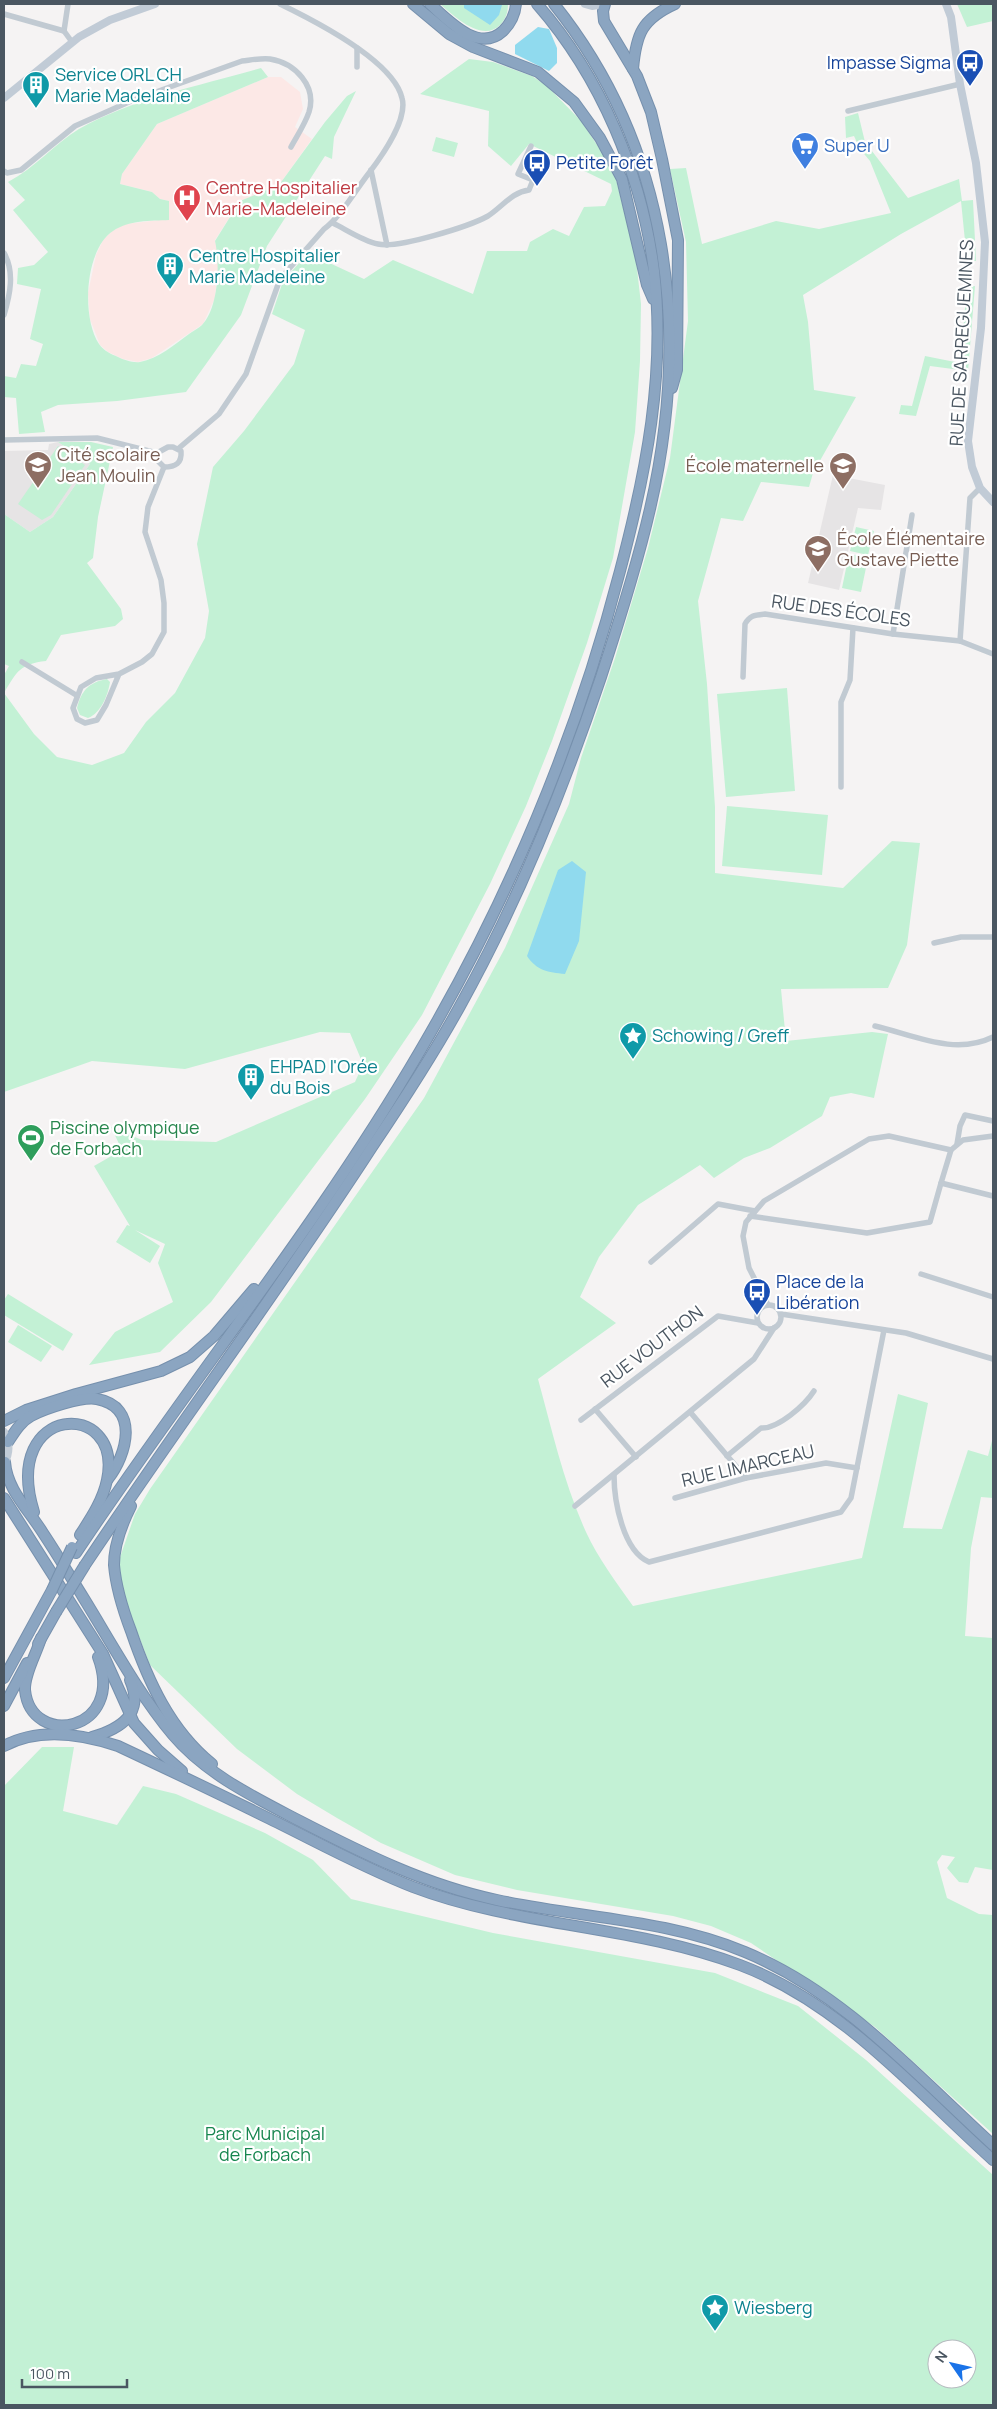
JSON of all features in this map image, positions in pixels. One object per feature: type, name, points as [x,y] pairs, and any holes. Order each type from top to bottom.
[{"type":"highway","points":[[413,4],[449,34],[473,47],[538,72],[574,102],[600,138],[622,179],[647,285],[657,308]]},
{"type":"highway","points":[[430,4],[465,33],[476,38],[488,38],[500,34],[509,25],[515,13],[516,4]]},
{"type":"highway","points":[[74,1550],[357,1152],[420,1052],[473,956],[541,811],[601,645],[644,478],[654,412],[657,308],[650,246],[632,174],[598,95],[575,54],[537,4]]},
{"type":"highway","points":[[4,1706],[41,1638],[85,1565],[148,1470],[273,1296],[334,1206],[435,1049],[484,962],[525,876],[569,769],[611,646],[639,557],[651,506],[667,403],[669,299],[662,243],[644,170],[631,132],[610,89],[586,48],[554,4]]},
{"type":"highway","points":[[604,4],[602,16],[633,69],[650,112],[678,240],[677,370],[667,403]]},
{"type":"highway","points":[[633,69],[635,46],[644,26],[665,8],[675,4]]},
{"type":"highway","points":[[4,1421],[26,1410],[76,1394],[161,1371],[190,1357],[214,1336],[256,1286],[282,1259]]},
{"type":"highway","points":[[4,1678],[93,1514],[107,1480],[117,1466],[124,1450],[126,1438],[123,1418],[118,1410],[96,1398],[81,1400],[30,1417],[6,1437]]},
{"type":"highway","points":[[42,1531],[30,1504],[23,1478],[24,1460],[30,1444],[41,1430],[57,1423],[73,1423],[86,1427],[96,1435],[105,1449],[108,1463],[107,1480]]},
{"type":"highway","points":[[4,1463],[6,1476],[12,1488],[42,1531],[126,1668],[174,1736],[195,1757],[228,1782],[369,1856],[429,1881],[497,1900],[636,1922],[686,1933],[744,1952],[816,1988],[882,2041],[993,2145]]},
{"type":"highway","points":[[148,1470],[124,1520],[116,1546],[114,1564],[119,1596],[144,1669],[163,1707],[185,1736],[210,1762],[259,1799]]},
{"type":"highway","points":[[4,1498],[90,1635],[112,1673],[130,1715],[147,1738],[173,1765],[217,1793]]},
{"type":"highway","points":[[41,1638],[25,1687],[27,1699],[42,1720],[66,1726],[79,1723],[95,1712],[102,1698],[103,1669],[90,1635]]},
{"type":"highway","points":[[92,1737],[114,1730],[128,1719],[130,1715],[134,1695],[126,1668]]},
{"type":"highway","points":[[4,1746],[19,1738],[38,1734],[92,1737],[118,1746],[413,1887],[466,1904],[636,1936],[687,1948],[742,1966],[807,1999],[877,2051],[993,2160]]},
{"type":"main road","points":[[4,98],[72,42],[110,20],[155,4]]},
{"type":"main road","points":[[585,4],[592,6],[604,4]]},
{"type":"main road","name":"RUE DE SARREGUEMINES","points":[[946,4],[951,17],[960,84],[976,163],[985,242],[981,328],[968,441],[972,467],[980,488],[993,502]]},
{"type":"main road","points":[[4,1463],[6,1437]]},
{"type":"street","points":[[64,31],[68,4]]},
{"type":"street","points":[[4,440],[97,438],[157,453],[168,447],[178,448],[219,414],[246,374],[280,279],[324,229],[333,223],[349,198],[371,170],[401,119],[403,98],[394,83],[369,57],[339,35],[280,4]]},
{"type":"street","points":[[4,14],[64,31],[72,42]]},
{"type":"street","points":[[357,48],[357,68],[369,57]]},
{"type":"street","points":[[4,171],[8,173],[21,170],[75,126],[99,115],[242,61],[258,59],[271,59],[299,72],[309,88],[309,112],[291,147]]},
{"type":"street","points":[[848,111],[960,84]]},
{"type":"street","points":[[333,223],[378,244],[387,245],[411,241],[480,220],[494,212],[519,191],[529,190],[533,180],[518,174],[531,146]]},
{"type":"street","points":[[371,170],[387,245]]},
{"type":"street","points":[[4,253],[10,269],[10,280],[4,315]]},
{"type":"street","points":[[157,453],[159,464],[164,467],[170,467],[179,462],[182,457],[178,448]]},
{"type":"street","points":[[119,674],[106,705],[97,720],[85,723],[78,719],[73,708],[76,695],[81,687],[88,681],[96,678],[119,674],[152,654],[164,632],[164,603],[161,580],[145,532],[148,507],[164,467]]},
{"type":"street","points":[[960,641],[970,498],[980,488]]},
{"type":"street","points":[[894,634],[912,515]]},
{"type":"street","name":"RUE DES ÉCOLES","points":[[744,677],[745,624],[749,617],[765,614],[894,634],[960,641],[993,654]]},
{"type":"street","points":[[840,787],[841,702],[850,680],[853,628]]},
{"type":"street","points":[[22,662],[76,695]]},
{"type":"street","points":[[934,944],[961,937],[993,937]]},
{"type":"street","points":[[875,1026],[936,1044],[955,1046],[993,1037]]},
{"type":"street","points":[[958,1144],[962,1118],[965,1116],[993,1120]]},
{"type":"street","points":[[768,1305],[749,1268],[742,1236],[746,1222],[764,1201],[868,1139],[890,1136],[951,1150]]},
{"type":"street","points":[[651,1262],[718,1204],[753,1214],[868,1234],[930,1222],[951,1150],[963,1140],[993,1136]]},
{"type":"street","points":[[941,1183],[993,1196]]},
{"type":"street","points":[[921,1274],[993,1297]]},
{"type":"street","points":[[774,1328],[765,1329],[758,1323],[758,1312],[762,1307],[768,1305],[775,1307],[781,1314],[906,1333],[993,1359]]},
{"type":"street","points":[[575,1506],[754,1359],[780,1322],[781,1314]]},
{"type":"street","name":"RUE VOUTHON","points":[[581,1420],[718,1316],[758,1323]]},
{"type":"street","points":[[614,1475],[614,1496],[630,1545],[642,1559],[649,1562],[840,1512],[851,1498],[884,1330]]},
{"type":"street","points":[[727,1456],[761,1428],[769,1429],[806,1404],[814,1391]]},
{"type":"street","name":"RUE VOUTHON","points":[[595,1409],[636,1457]]},
{"type":"street","points":[[690,1413],[746,1478]]},
{"type":"street","name":"RUE LIMARCEAU","points":[[675,1498],[746,1478],[826,1463],[857,1468]]},
{"type":"shaded area","name":"Centre Hospitalier Marie-Madeleine","points":[[268,77],[281,77],[300,92],[303,109],[295,127],[312,139],[279,185],[240,201],[215,240],[219,258],[215,298],[203,324],[152,358],[138,362],[123,359],[108,352],[100,345],[90,319],[88,293],[96,255],[103,240],[112,231],[125,224],[169,219],[169,201],[160,199],[152,192],[120,184],[122,174],[157,124]]},
{"type":"shaded area","name":"Cité scolaire Jean Moulin","points":[[58,442],[90,464],[53,517],[30,532],[4,514],[4,451],[48,450],[49,444]]},
{"type":"shaded area","points":[[833,475],[885,485],[881,510],[858,508],[839,590],[808,583]]},
{"type":"green space","points":[[440,4],[508,4],[508,10],[500,25],[493,30],[485,31],[468,26]]},
{"type":"green space","points":[[957,4],[993,4],[993,21],[967,27]]},
{"type":"green space","points":[[469,59],[493,62],[532,76],[547,86],[582,122],[614,171],[636,260],[641,304],[640,361],[635,432],[613,558],[587,643],[552,741],[526,806],[490,884],[422,1015],[365,1099],[211,1302],[160,1352],[89,1365],[115,1332],[173,1302],[158,1263],[165,1244],[135,1230],[160,1246],[150,1263],[116,1242],[127,1225],[130,1226],[94,1166],[122,1150],[111,1127],[142,1140],[216,1142],[355,1082],[363,1064],[350,1033],[320,1032],[185,1069],[92,1061],[4,1092],[4,693],[34,734],[57,757],[92,765],[124,753],[146,722],[175,693],[205,638],[209,611],[197,544],[213,467],[244,431],[294,364],[305,330],[272,314],[283,281],[308,253],[364,279],[393,260],[473,294],[487,251],[527,251],[530,242],[553,229],[569,236],[584,207],[605,206],[612,191],[611,184],[529,144],[511,166],[488,146],[489,111],[420,94]]},
{"type":"green space","points":[[261,68],[268,77],[157,124],[122,174],[120,184],[152,192],[160,199],[169,201],[169,220],[133,223],[113,231],[96,252],[89,284],[88,301],[93,332],[103,349],[110,353],[132,362],[147,360],[166,351],[191,333],[202,325],[212,307],[218,272],[215,241],[240,201],[279,185],[325,122],[347,96],[356,91],[334,137],[332,159],[325,156],[267,246],[241,315],[186,392],[117,401],[58,405],[41,412],[45,432],[19,434],[16,398],[4,397],[4,376],[16,378],[21,364],[36,366],[43,344],[30,339],[41,289],[17,284],[18,268],[34,265],[48,252],[13,210],[25,200],[8,182],[27,170],[70,135],[99,118],[144,101]]},
{"type":"green space","points":[[858,113],[865,142],[908,198],[959,179],[962,201],[973,200],[976,261],[967,261],[961,201],[901,234],[803,295],[808,322],[814,390],[856,397],[813,473],[809,487],[761,482],[743,521],[721,518],[698,601],[707,684],[715,807],[715,873],[843,888],[892,841],[920,843],[907,945],[888,988],[781,989],[786,1041],[872,1032],[888,1034],[874,1098],[851,1093],[830,1097],[822,1116],[770,1148],[744,1158],[714,1178],[700,1165],[638,1205],[599,1257],[580,1297],[616,1323],[538,1379],[559,1457],[578,1514],[596,1551],[633,1606],[862,1558],[898,1394],[928,1403],[903,1528],[942,1529],[968,1450],[988,1456],[993,1437],[993,1498],[981,1497],[971,1548],[965,1636],[993,1638],[993,1870],[975,1867],[968,1883],[959,1882],[947,1868],[955,1857],[942,1855],[937,1862],[947,1898],[979,1914],[993,1915],[993,2134],[875,2027],[751,1943],[711,1926],[673,1916],[517,1890],[455,1875],[381,1843],[297,1794],[237,1749],[150,1665],[126,1603],[118,1563],[135,1514],[150,1489],[424,1098],[505,948],[569,804],[581,758],[615,658],[648,548],[670,458],[688,321],[686,242],[670,169],[686,168],[702,244],[776,221],[819,229],[891,213],[870,161],[860,149],[854,136],[846,138],[845,117]]},
{"type":"green space","points":[[436,137],[458,143],[454,157],[432,151]]},
{"type":"green space","points":[[975,286],[968,371],[930,366],[916,416],[899,414],[901,405],[912,406],[925,356],[960,363],[967,287]]},
{"type":"green space","points":[[58,442],[91,442],[113,447],[98,517],[93,558],[87,563],[121,609],[123,619],[115,626],[61,635],[46,661],[30,664],[20,670],[4,693],[4,675],[9,666],[4,664],[4,514],[30,532],[53,517],[90,464]]},
{"type":"green space","points":[[58,446],[85,465],[51,515],[42,520],[18,504]]},
{"type":"green space","points":[[856,527],[874,531],[868,555],[850,551]]},
{"type":"green space","points":[[849,554],[868,558],[861,592],[842,588]]},
{"type":"green space","points":[[107,679],[110,682],[106,698],[97,712],[88,718],[80,715],[77,708],[87,688],[95,682]]},
{"type":"green space","points":[[787,688],[795,791],[726,797],[717,694]]},
{"type":"green space","points":[[727,806],[828,815],[822,875],[722,866]]},
{"type":"green space","points":[[8,1294],[73,1334],[63,1351],[4,1315],[4,1300]]},
{"type":"green space","points":[[18,1325],[52,1346],[41,1362],[8,1342]]},
{"type":"green space","name":"Parc Municipal de Forbach","points":[[42,1747],[74,1747],[63,1811],[117,1825],[143,1786],[176,1794],[265,1833],[313,1860],[351,1899],[493,1933],[715,1973],[798,2006],[866,2060],[993,2175],[993,2405],[4,2405],[4,1786]]},
{"type":"water","points":[[464,4],[502,5],[499,15],[490,25],[464,8]]},
{"type":"water","points":[[538,27],[549,29],[557,48],[557,63],[549,71],[515,54],[515,45]]},
{"type":"water","points":[[572,861],[586,872],[579,941],[565,974],[543,970],[535,965],[527,956],[558,870]]},
{"type":"place","name":"Impasse Sigma","points":[[970,87]]},
{"type":"place","name":"Service ORL CH Marie Madelaine","points":[[36,109]]},
{"type":"place","name":"Super U","points":[[805,170]]},
{"type":"place","name":"Petite Forêt","points":[[537,187]]},
{"type":"place","name":"Centre Hospitalier Marie-Madeleine","points":[[187,222]]},
{"type":"place","name":"Centre Hospitalier Marie Madeleine","points":[[170,290]]},
{"type":"place","name":"Cité scolaire Jean Moulin","points":[[38,489]]},
{"type":"place","name":"École maternelle","points":[[843,490]]},
{"type":"place","name":"École Élémentaire Gustave Piette","points":[[818,573]]},
{"type":"place","name":"Schowing / Greff","points":[[633,1060]]},
{"type":"place","name":"EHPAD l'Orée du Bois","points":[[251,1101]]},
{"type":"place","name":"Piscine olympique de Forbach","points":[[31,1162]]},
{"type":"place","name":"Place de la Libération","points":[[757,1316]]},
{"type":"place","name":"Wiesberg","points":[[715,2332]]}]
